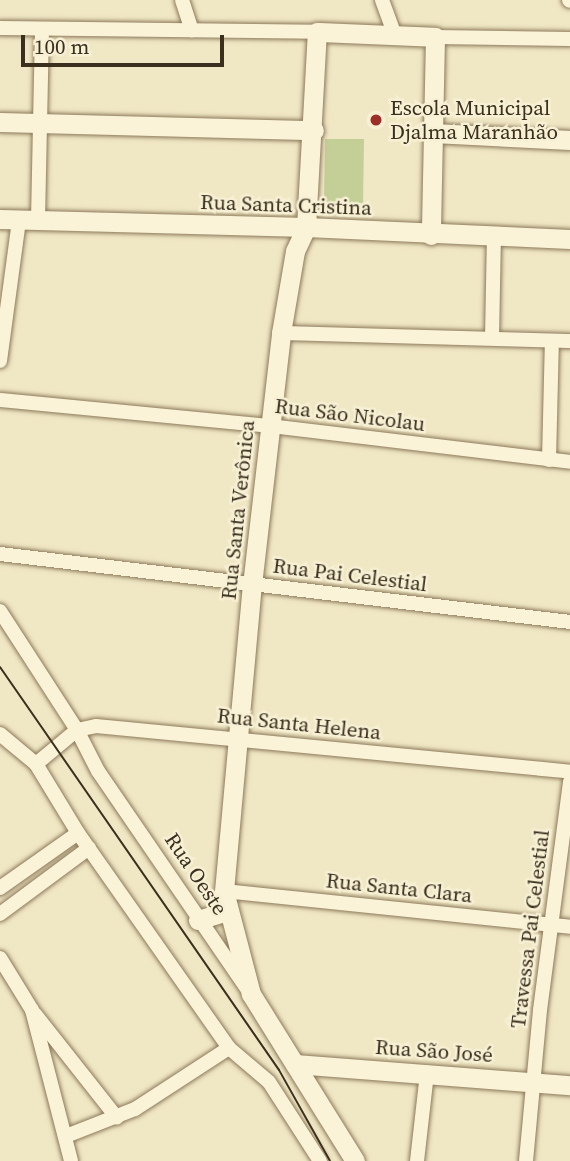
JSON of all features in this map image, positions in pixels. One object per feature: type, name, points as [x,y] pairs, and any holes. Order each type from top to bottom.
[{"type":"main road","points":[[317,32],[435,37],[431,235]]},
{"type":"main road","name":"Rua Santa Verônica","points":[[251,993],[224,891],[252,585],[281,332],[295,251],[306,227],[314,130],[317,32]]},
{"type":"main road","points":[[0,122],[314,130]]},
{"type":"main road","points":[[433,132],[570,140]]},
{"type":"main road","name":"Rua Santa Cristina","points":[[19,219],[306,227],[431,235],[570,239]]},
{"type":"main road","points":[[198,920],[228,911]]},
{"type":"main road","name":"Rua Oeste","points":[[251,993],[355,1161]]},
{"type":"main road","name":"Rua São José","points":[[295,1064],[570,1085]]},
{"type":"street","points":[[181,0],[192,30]]},
{"type":"street","points":[[382,0],[395,35]]},
{"type":"street","points":[[0,29],[317,32]]},
{"type":"street","points":[[0,361],[19,219],[41,123],[42,30]]},
{"type":"street","points":[[435,37],[570,39]]},
{"type":"street","points":[[492,338],[494,237]]},
{"type":"street","points":[[281,332],[570,341]]},
{"type":"street","points":[[549,460],[552,341]]},
{"type":"street","name":"Rua São Nicolau","points":[[0,400],[270,426],[570,462]]},
{"type":"street","name":"Rua Pai Celestial","points":[[0,554],[570,622]]},
{"type":"street","name":"Rua Oeste","points":[[0,611],[77,730],[98,771],[198,920],[251,993]]},
{"type":"street","name":"Rua Santa Helena","points":[[77,730],[96,726],[570,772]]},
{"type":"street","points":[[36,764],[77,730]]},
{"type":"street","points":[[0,734],[36,764],[78,833],[229,1048],[269,1082],[320,1161]]},
{"type":"street","name":"Travessa Pai Celestial","points":[[526,1161],[550,925],[570,782]]},
{"type":"street","points":[[0,888],[78,833]]},
{"type":"street","points":[[0,914],[89,848]]},
{"type":"street","name":"Rua Santa Clara","points":[[224,891],[570,927]]},
{"type":"street","points":[[0,958],[32,1010],[117,1118]]},
{"type":"street","points":[[32,1010],[71,1161]]},
{"type":"street","points":[[66,1136],[117,1118],[229,1048]]},
{"type":"street","points":[[417,1161],[426,1073]]},
{"type":"green space","points":[[325,139],[364,139],[363,203],[324,203]]},
{"type":"tram line","points":[[0,667],[279,1070],[330,1161]]},
{"type":"place","name":"Escola Municipal Djalma Maranhão","points":[[376,120]]}]
